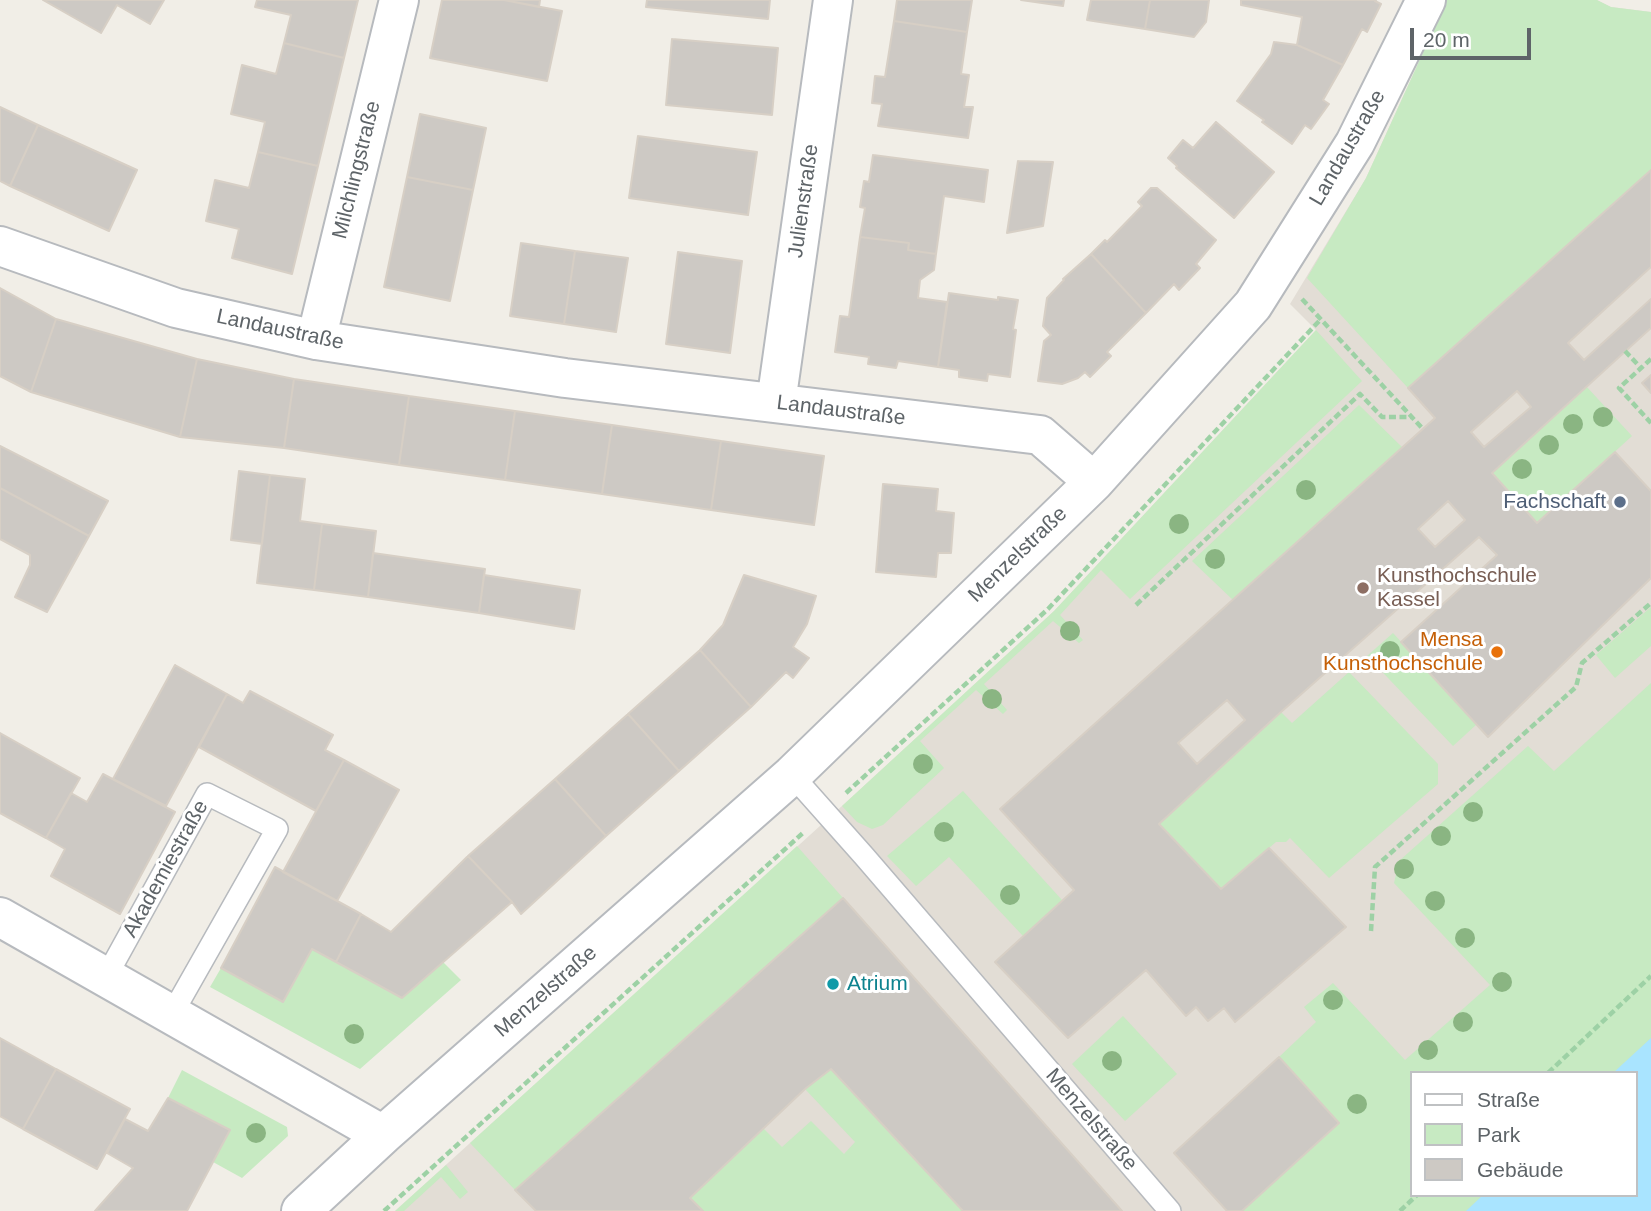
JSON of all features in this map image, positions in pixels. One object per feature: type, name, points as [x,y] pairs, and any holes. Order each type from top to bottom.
[{"type":"street","name":"Milchlingstraße","points":[[316,340],[399,0]]},
{"type":"street","name":"Julienstraße","points":[[776,402],[833,0]]},
{"type":"street","name":"Landaustraße","points":[[0,246],[176,308],[316,340],[565,378],[1040,435],[1094,482],[1253,305],[1355,143],[1426,0]]},
{"type":"street","name":"Menzelstraße","points":[[301,1211],[383,1135],[792,775],[1094,482]]},
{"type":"street","points":[[0,917],[383,1135]]},
{"type":"lane","name":"Menzelstraße","points":[[792,775],[1170,1211]]},
{"type":"lane","name":"Akademiestraße","points":[[106,977],[207,794],[277,829],[172,1014]]},
{"type":"path","points":[[384,1211],[1048,609],[1321,319],[1423,429]]},
{"type":"path","points":[[1625,351],[1641,369]]},
{"type":"path","points":[[1651,359],[1619,388],[1651,423]]},
{"type":"path","points":[[1136,605],[1360,394],[1382,416],[1412,416]]},
{"type":"path","points":[[1371,931],[1375,867],[1576,687],[1582,663],[1651,603]]},
{"type":"path","points":[[1550,1071],[1651,976]]},
{"type":"path","points":[[1400,1211],[1415,1197]]},
{"type":"shaded area","name":"Kunsthochschule Kassel","points":[[1447,0],[1597,0],[1611,7],[1651,12],[1651,927],[1414,1071],[1410,1071],[1344,1211],[395,1211],[1054,611],[1316,330],[1290,304],[1366,178]]},
{"type":"green space","points":[[1447,0],[1597,0],[1611,7],[1651,12],[1651,170],[1408,388],[1307,278],[1366,178]]},
{"type":"green space","points":[[1316,330],[1362,381],[1130,599],[1101,570],[1060,615],[1083,640],[1079,643],[1053,621],[984,684],[1007,710],[1003,714],[976,690],[920,741],[944,768],[883,825],[872,829],[857,822],[842,806],[1054,611]]},
{"type":"green space","points":[[1586,386],[1632,436],[1537,523],[1492,473]]},
{"type":"green space","points":[[1359,405],[1402,447],[1233,600],[1192,561]]},
{"type":"green space","points":[[1651,607],[1651,646],[1615,678],[1596,655]]},
{"type":"green space","points":[[1393,633],[1477,724],[1453,746],[1367,656]]},
{"type":"green space","points":[[1349,672],[1438,764],[1438,784],[1329,878],[1290,838],[1286,842],[1276,842],[1221,889],[1159,824],[1281,712],[1292,723]]},
{"type":"green space","points":[[1651,683],[1651,1211],[1242,1211],[1279,1057],[1316,1022],[1304,1007],[1333,983],[1405,1060],[1490,985],[1394,883],[1399,861],[1528,746],[1554,771]]},
{"type":"green space","points":[[963,791],[1062,900],[1023,936],[949,857],[916,886],[887,856]]},
{"type":"green space","points":[[797,846],[843,898],[515,1190],[470,1143]]},
{"type":"green space","points":[[312,949],[402,998],[443,962],[461,980],[360,1069],[210,987],[221,968],[283,1002]]},
{"type":"green space","points":[[1123,1016],[1177,1074],[1125,1121],[1072,1064]]},
{"type":"green space","points":[[831,1069],[963,1211],[703,1211],[690,1198],[763,1128],[782,1147],[811,1121],[844,1154],[855,1142],[805,1089]]},
{"type":"green space","points":[[182,1070],[287,1127],[288,1136],[242,1178],[213,1162],[230,1130],[168,1098]]},
{"type":"green space","points":[[446,1165],[468,1192],[460,1199],[441,1177],[404,1211],[395,1211]]},
{"type":"water","points":[[1651,1038],[1651,1211],[1466,1211],[1481,1197],[1637,1197],[1637,1071],[1615,1071]]},
{"type":"building","points":[[43,0],[164,0],[150,24],[117,5],[101,33]]},
{"type":"building","points":[[257,0],[358,0],[344,58],[284,43],[291,15],[255,7]]},
{"type":"building","points":[[442,0],[504,0],[562,11],[547,81],[430,58]]},
{"type":"building","points":[[504,0],[540,0],[539,7]]},
{"type":"building","points":[[647,0],[770,0],[768,19],[646,7]]},
{"type":"building","points":[[897,0],[972,0],[967,32],[894,21]]},
{"type":"building","points":[[1021,0],[1064,0],[1063,6]]},
{"type":"building","points":[[1091,0],[1150,0],[1145,29],[1087,20]]},
{"type":"building","points":[[1150,0],[1209,0],[1206,22],[1194,37],[1145,29]]},
{"type":"building","points":[[1241,0],[1376,0],[1381,4],[1367,32],[1362,29],[1343,65],[1297,45],[1302,17],[1241,5]]},
{"type":"building","points":[[894,21],[967,32],[961,74],[969,75],[964,107],[973,107],[968,138],[878,126],[882,104],[872,103],[875,76],[885,77]]},
{"type":"building","points":[[672,39],[778,48],[772,115],[666,105]]},
{"type":"building","points":[[1274,42],[1297,45],[1343,65],[1323,100],[1329,104],[1311,129],[1305,125],[1292,144],[1237,101],[1271,54]]},
{"type":"building","points":[[284,43],[344,58],[318,166],[258,152],[265,122],[231,114],[242,65],[276,74]]},
{"type":"building","points":[[0,107],[38,125],[10,186],[0,181]]},
{"type":"building","points":[[420,114],[486,128],[473,190],[407,177]]},
{"type":"building","points":[[1216,122],[1274,172],[1234,218],[1168,158],[1183,140],[1193,148]]},
{"type":"building","points":[[38,125],[137,170],[109,231],[10,186]]},
{"type":"building","points":[[638,136],[757,152],[748,215],[629,198]]},
{"type":"building","points":[[258,152],[318,166],[292,274],[232,258],[239,229],[206,221],[215,180],[249,188]]},
{"type":"building","points":[[873,155],[988,170],[984,202],[944,196],[936,254],[908,250],[909,243],[860,237],[865,208],[860,207],[864,181],[869,182]]},
{"type":"building","points":[[1018,161],[1053,162],[1043,226],[1007,233]]},
{"type":"building","points":[[1651,170],[1651,267],[1568,343],[1584,360],[1651,299],[1651,328],[1492,473],[1537,523],[1615,452],[1651,491],[1651,578],[1488,737],[1401,642],[1497,555],[1479,537],[1159,824],[1221,889],[1269,848],[1346,927],[1235,1022],[1224,1008],[1208,1021],[1196,1007],[1186,1016],[1146,970],[1068,1038],[995,962],[1074,890],[1000,809],[1435,418],[1408,388]],"holes":[[[1517,391],[1531,407],[1484,447],[1471,432]],[[1448,501],[1465,520],[1435,547],[1418,529]],[[1227,700],[1245,720],[1197,764],[1178,743]]]},
{"type":"building","points":[[407,177],[473,190],[450,301],[384,287]]},
{"type":"building","points":[[1151,188],[1157,188],[1216,240],[1196,264],[1200,268],[1179,290],[1174,284],[1146,313],[1091,254],[1105,240],[1107,242],[1142,206],[1138,202]]},
{"type":"building","points":[[860,237],[909,243],[908,250],[936,254],[934,270],[920,280],[918,298],[947,302],[938,367],[898,361],[896,368],[868,364],[869,357],[835,352],[840,316],[849,317]]},
{"type":"building","points":[[521,243],[575,251],[564,324],[510,316]]},
{"type":"building","points":[[575,251],[628,258],[616,332],[564,324]]},
{"type":"building","points":[[678,252],[742,261],[730,353],[666,344]]},
{"type":"building","points":[[1091,254],[1146,313],[1107,352],[1111,356],[1090,377],[1085,372],[1062,384],[1038,381],[1044,341],[1051,335],[1043,326],[1047,298],[1063,279]]},
{"type":"building","points":[[0,288],[56,319],[31,392],[0,376]]},
{"type":"building","points":[[949,293],[1018,300],[1010,377],[988,374],[987,381],[959,377],[959,370],[938,367]]},
{"type":"building","points":[[56,319],[197,359],[180,437],[31,392]]},
{"type":"building","points":[[197,359],[294,379],[284,448],[180,437]]},
{"type":"building","points":[[1651,375],[1651,393],[1642,383]]},
{"type":"building","points":[[294,379],[409,396],[399,465],[284,448]]},
{"type":"building","points":[[409,396],[515,411],[505,480],[399,465]]},
{"type":"building","points":[[515,411],[612,425],[602,494],[505,480]]},
{"type":"building","points":[[612,425],[721,441],[711,510],[602,494]]},
{"type":"building","points":[[721,441],[824,456],[814,525],[711,510]]},
{"type":"building","points":[[0,446],[108,501],[89,536],[0,488]]},
{"type":"building","points":[[239,471],[270,475],[262,544],[231,540]]},
{"type":"building","points":[[270,475],[305,479],[300,521],[322,524],[314,590],[257,583]]},
{"type":"building","points":[[883,484],[938,489],[936,511],[954,513],[951,553],[938,553],[936,577],[876,572]]},
{"type":"building","points":[[0,488],[89,536],[47,612],[15,597],[30,565],[30,555],[0,539]]},
{"type":"building","points":[[322,524],[376,531],[368,597],[314,590]]},
{"type":"building","points":[[373,553],[485,569],[479,613],[368,597]]},
{"type":"building","points":[[484,575],[580,590],[574,629],[479,613]]},
{"type":"building","points":[[744,575],[816,596],[807,624],[793,647],[809,658],[793,678],[786,672],[751,707],[700,650],[723,625]]},
{"type":"building","points":[[700,650],[751,707],[679,771],[628,714]]},
{"type":"building","points":[[175,665],[227,694],[166,806],[113,779]]},
{"type":"building","points":[[250,691],[333,735],[325,750],[344,760],[316,811],[199,747],[227,694],[243,703]]},
{"type":"building","points":[[628,714],[679,771],[606,836],[555,779]]},
{"type":"building","points":[[0,733],[80,778],[46,838],[0,813]]},
{"type":"building","points":[[344,760],[399,790],[337,901],[283,872]]},
{"type":"building","points":[[103,774],[175,812],[120,914],[51,876],[65,849],[46,838],[71,793],[87,802]]},
{"type":"building","points":[[555,779],[606,836],[521,914],[468,856]]},
{"type":"building","points":[[468,856],[512,902],[402,998],[336,962],[361,914],[391,932]]},
{"type":"building","points":[[275,867],[361,914],[336,962],[312,949],[283,1002],[221,968]]},
{"type":"building","name":"Atrium","points":[[843,898],[1122,1211],[963,1211],[831,1069],[805,1089],[690,1198],[703,1211],[536,1211],[515,1190]]},
{"type":"building","points":[[0,1038],[56,1069],[23,1129],[0,1116]]},
{"type":"building","points":[[1279,1057],[1339,1123],[1242,1211],[1227,1211],[1174,1153]]},
{"type":"building","points":[[56,1069],[130,1109],[97,1169],[23,1129]]},
{"type":"building","points":[[168,1098],[230,1130],[187,1211],[95,1211],[133,1168],[107,1153],[125,1119],[148,1131]]},
{"type":"place","name":"Fachschaft","points":[[1620,502]]},
{"type":"place","name":"Kunsthochschule Kassel","points":[[1363,588]]},
{"type":"place","name":"Mensa Kunsthochschule","points":[[1497,652]]},
{"type":"place","name":"Atrium","points":[[833,984]]}]
